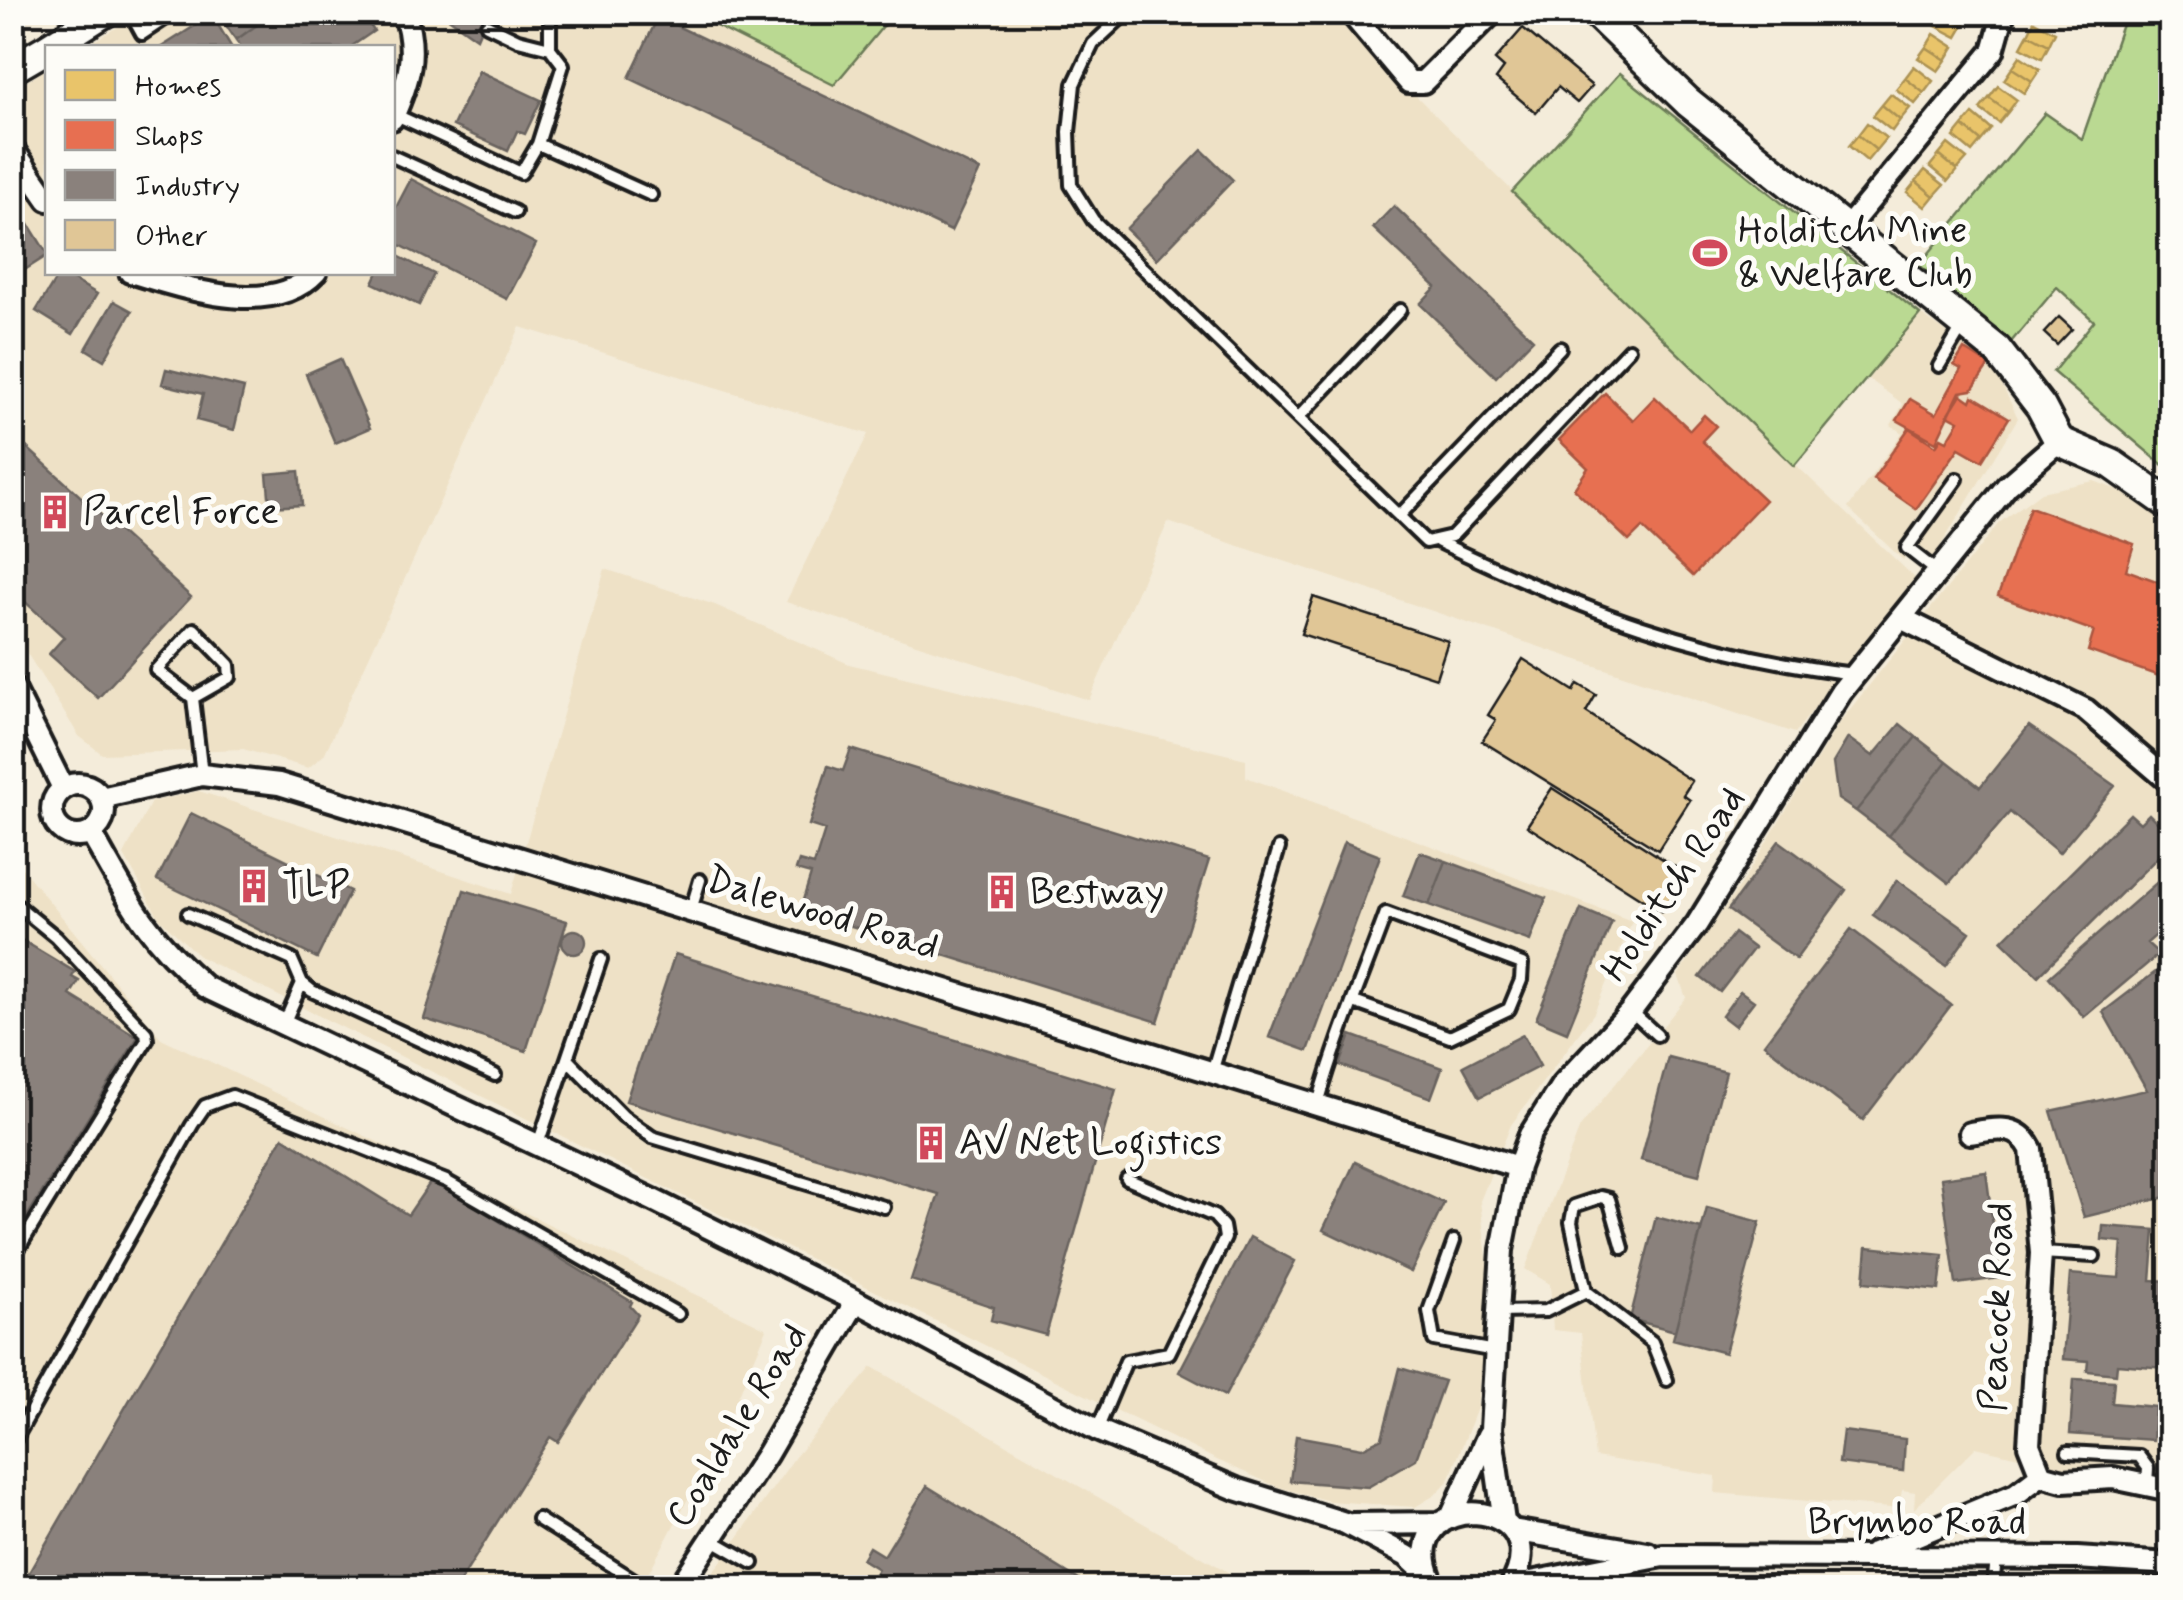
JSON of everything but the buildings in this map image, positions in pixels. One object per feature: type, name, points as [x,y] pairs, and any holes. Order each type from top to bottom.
[{"type":"main road","points":[[53,45],[105,12]]},
{"type":"main road","points":[[1595,12],[1688,102],[1997,350],[2041,407],[2059,441],[2112,464],[2170,505]]},
{"type":"main road","points":[[12,69],[45,50]]},
{"type":"street","points":[[395,113],[411,71],[413,51],[404,12]]},
{"type":"street","points":[[1350,12],[1410,82],[1423,82],[1493,12]]},
{"type":"street","points":[[1847,228],[1993,51],[2004,12]]},
{"type":"street","points":[[12,148],[45,196]]},
{"type":"street","points":[[143,275],[236,296],[269,295],[307,282],[313,275]]},
{"type":"street","name":"Holditch Road","points":[[1511,1587],[1520,1562],[1508,1526],[1491,1429],[1502,1250],[1518,1166],[1554,1096],[1631,1011],[1697,924],[1855,674],[1940,574],[2007,486],[2059,441]]},
{"type":"street","points":[[1902,618],[2086,710],[2170,782]]},
{"type":"street","points":[[12,685],[63,788],[53,800],[51,812],[57,826],[73,836],[92,832],[102,821],[101,798]]},
{"type":"street","name":"Dalewood Road","points":[[63,788],[80,784],[101,798],[202,775],[279,784],[1518,1166]]},
{"type":"street","points":[[92,832],[125,900],[168,955],[206,988],[856,1300],[1097,1430],[1236,1489],[1345,1524],[1407,1556],[1432,1582]]},
{"type":"street","name":"Peacock Road","points":[[1970,1132],[2000,1129],[2025,1136],[2035,1176],[2041,1253],[2029,1445],[2041,1475]]},
{"type":"street","name":"Coaldale Road","points":[[679,1588],[767,1454],[856,1300]]},
{"type":"street","name":"Holditch Road","points":[[1432,1582],[1426,1550],[1491,1429]]},
{"type":"street","points":[[1868,1556],[2016,1494],[2041,1475],[2051,1480],[2113,1478],[2170,1490]]},
{"type":"street","name":"Brymbo Road","points":[[1446,1519],[1476,1510],[1508,1526],[1663,1556],[1996,1557],[2170,1564]]},
{"type":"street","points":[[1345,1524],[1446,1519]]},
{"type":"street","name":"Brymbo Road","points":[[1511,1587],[1663,1556]]},
{"type":"lane","points":[[130,12],[142,34],[175,12]]},
{"type":"lane","points":[[550,12],[550,48]]},
{"type":"lane","points":[[1127,12],[1092,44],[1074,84],[1068,132],[1071,185],[1092,220],[1426,542],[1439,542],[1618,622],[1770,664],[1855,674]]},
{"type":"lane","points":[[395,116],[521,172],[538,144],[563,64],[550,48],[518,40],[487,25]]},
{"type":"lane","points":[[538,144],[650,195]]},
{"type":"lane","points":[[395,157],[515,212]]},
{"type":"lane","points":[[1298,418],[1400,310]]},
{"type":"lane","points":[[1939,366],[1964,323]]},
{"type":"lane","points":[[1399,516],[1560,348]]},
{"type":"lane","points":[[1439,542],[1452,536],[1630,349]]},
{"type":"lane","points":[[1940,574],[1907,548],[1957,479]]},
{"type":"lane","points":[[193,698],[230,677],[229,665],[194,629],[156,670],[193,698],[202,775]]},
{"type":"lane","points":[[1212,1073],[1280,848]]},
{"type":"lane","points":[[692,910],[700,880]]},
{"type":"lane","points":[[12,902],[56,937],[146,1033],[147,1040],[12,1260]]},
{"type":"lane","points":[[1318,1105],[1354,1002],[1386,913],[1522,964],[1521,980],[1509,1009],[1450,1038],[1354,1002]]},
{"type":"lane","points":[[188,914],[292,960],[302,983],[494,1075]]},
{"type":"lane","points":[[537,1146],[601,960]]},
{"type":"lane","points":[[283,1026],[302,983]]},
{"type":"lane","points":[[1631,1011],[1657,1035]]},
{"type":"lane","points":[[568,1060],[623,1116],[652,1137],[884,1208]]},
{"type":"lane","points":[[12,1445],[192,1125],[205,1106],[232,1096],[446,1181],[678,1314]]},
{"type":"lane","points":[[1097,1430],[1126,1361],[1169,1353],[1224,1238],[1223,1226],[1214,1216],[1128,1180]]},
{"type":"lane","points":[[1623,1248],[1609,1199],[1601,1197],[1574,1206],[1571,1222],[1586,1291],[1652,1342],[1667,1380]]},
{"type":"lane","points":[[1454,1241],[1429,1311],[1434,1340],[1495,1351]]},
{"type":"lane","points":[[2041,1253],[2094,1256]]},
{"type":"lane","points":[[1498,1312],[1546,1311],[1586,1291]]},
{"type":"lane","points":[[2068,1452],[2139,1456],[2148,1468],[2147,1484]]},
{"type":"lane","points":[[538,1519],[647,1588]]},
{"type":"lane","points":[[710,1539],[753,1563]]},
{"type":"lane","points":[[1993,1588],[1996,1557]]},
{"type":"shaded area","points":[[142,12],[690,13],[834,85],[894,13],[1332,13],[1643,320],[1915,578],[1795,733],[1168,522],[1089,700],[786,602],[868,434],[520,327],[324,755],[308,768],[243,749],[102,754],[79,736],[13,631],[13,90],[45,70],[45,275],[395,275],[395,45],[87,45]]},
{"type":"shaded area","points":[[1920,314],[1991,363],[2018,418],[1932,560],[1921,552],[1907,554],[1903,560],[1848,508],[1902,433],[1891,425],[1903,404],[1866,377]]},
{"type":"shaded area","points":[[2094,481],[2131,495],[2170,525],[2170,1481],[2124,1469],[2070,1469],[1976,1447],[1914,1509],[1915,1492],[1902,1490],[1899,1506],[1891,1508],[1715,1493],[1716,1476],[1595,1457],[1581,1333],[1553,1330],[1550,1284],[1525,1269],[1580,1127],[1686,998],[1678,975],[1743,881],[1839,723],[1999,523],[2041,492]]},
{"type":"shaded area","points":[[605,569],[715,605],[849,664],[1246,759],[1246,777],[1632,921],[1594,1013],[1511,1125],[1480,1201],[1489,1275],[1477,1408],[1449,1480],[1435,1495],[1415,1507],[1329,1501],[1278,1487],[1217,1460],[200,957],[159,918],[124,855],[151,802],[199,791],[511,894]]},
{"type":"shaded area","points":[[12,856],[161,1038],[767,1329],[721,1437],[641,1587],[13,1587]]},
{"type":"shaded area","points":[[872,1367],[1254,1587],[702,1588],[795,1457]]},
{"type":"green space","points":[[690,13],[894,13],[834,85]]},
{"type":"green space","points":[[2126,13],[2170,25],[2170,471],[2053,372],[2094,321],[2057,287],[2011,342],[1919,265],[2045,113],[2082,139]]},
{"type":"green space","name":"Holditch Mine & Welfare Club","points":[[1620,73],[1920,314],[1794,466],[1512,192]]},
{"type":"place","name":"Holditch Mine & Welfare Club","points":[[1710,253]]},
{"type":"place","name":"Parcel Force","points":[[55,512]]},
{"type":"place","name":"TLP","points":[[254,886]]},
{"type":"place","name":"Bestway","points":[[1002,892]]},
{"type":"place","name":"AV Net Logistics","points":[[931,1143]]}]
